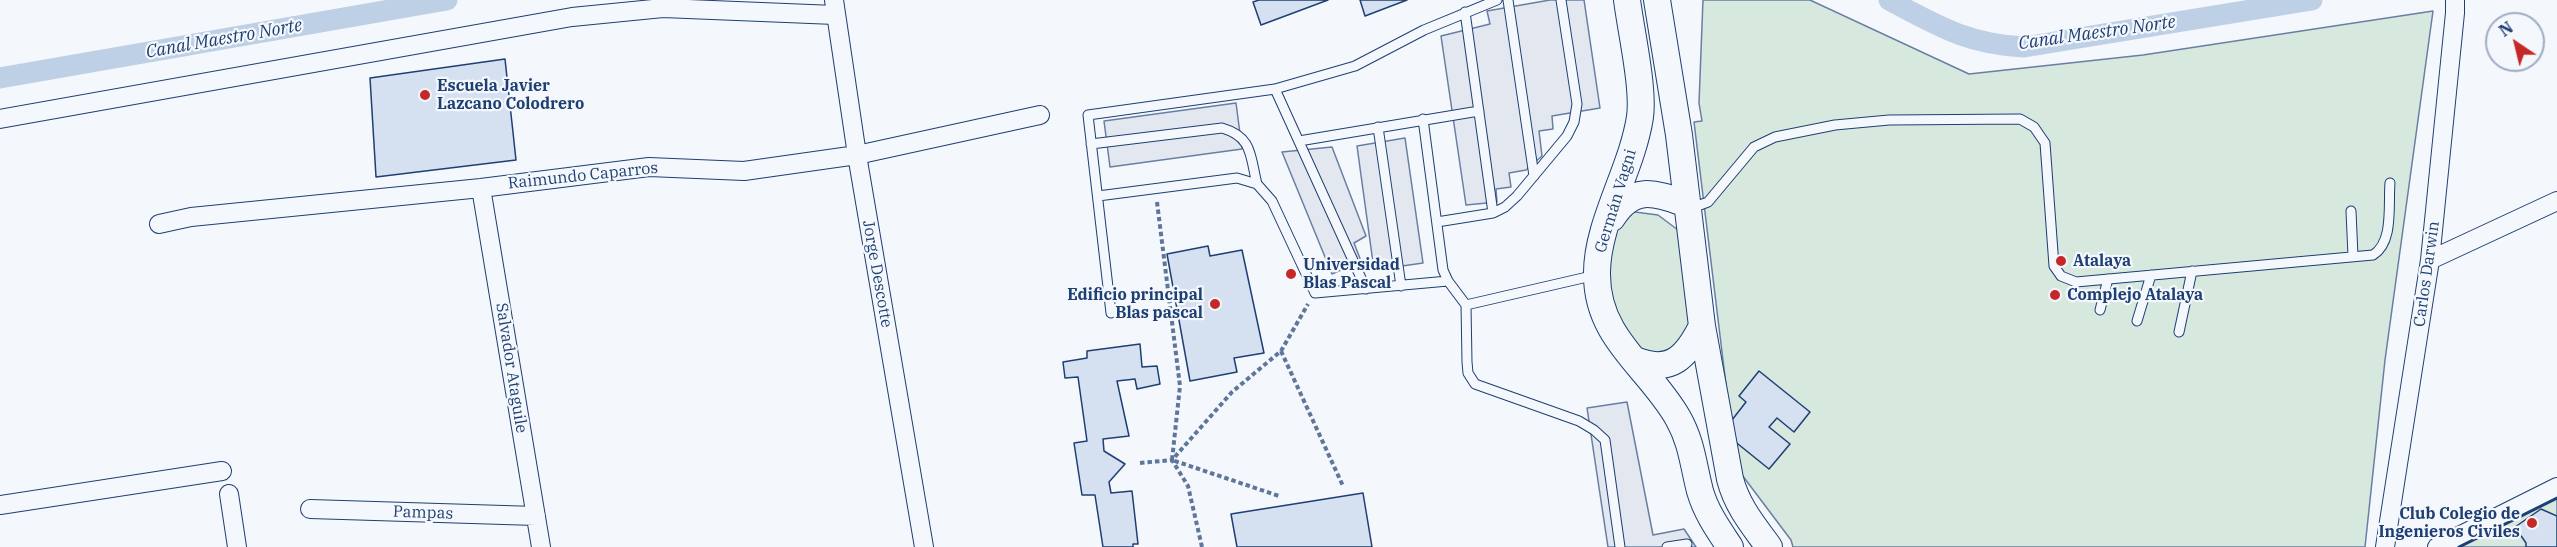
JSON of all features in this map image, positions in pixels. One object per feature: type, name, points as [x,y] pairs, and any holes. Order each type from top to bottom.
[{"type":"main road","name":"Germán Vagni","points":[[1627,0],[1640,98],[1640,117],[1629,162],[1599,245],[1596,275],[1605,320],[1618,343],[1635,360],[1661,393],[1682,425],[1690,442],[1700,490],[1707,510],[1730,547]]},
{"type":"main road","points":[[1657,0],[1679,135],[1702,326],[1716,412],[1734,496],[1769,547]]},
{"type":"main road","points":[[1606,226],[1618,208],[1639,193],[1665,196],[1687,204]]},
{"type":"main road","points":[[1635,360],[1653,365],[1671,363],[1687,352],[1702,326]]},
{"type":"street","name":"Carlos Darwin","points":[[2385,547],[2430,260],[2455,0]]},
{"type":"street","points":[[0,119],[572,17],[663,8],[835,7]]},
{"type":"street","name":"Jorge Descotte","points":[[835,7],[857,155],[924,547]]},
{"type":"street","name":"Raimundo Caparros","points":[[159,224],[191,217],[481,188],[649,167],[744,171],[857,155],[1040,115]]},
{"type":"street","name":"Salvador Ataguile","points":[[481,188],[541,547]]},
{"type":"street","points":[[2430,260],[2557,201]]},
{"type":"street","points":[[0,505],[222,471]]},
{"type":"street","points":[[2437,547],[2557,487]]},
{"type":"street","points":[[229,494],[237,547]]},
{"type":"street","name":"Pampas","points":[[310,509],[536,516]]},
{"type":"lane","points":[[1111,313],[1088,115],[1275,89],[1355,66],[1465,12],[1497,0]]},
{"type":"lane","points":[[1508,0],[1534,176]]},
{"type":"lane","points":[[1437,222],[1493,213],[1504,207],[1517,196],[1567,136],[1574,122],[1577,104],[1561,0]]},
{"type":"lane","points":[[1465,12],[1493,213]]},
{"type":"lane","points":[[1275,89],[1366,289]]},
{"type":"lane","points":[[1299,141],[1479,111]]},
{"type":"lane","points":[[1423,119],[1443,270],[1448,281],[1466,305],[1468,373],[1474,384],[1579,421],[1605,440],[1620,547]]},
{"type":"lane","points":[[1687,204],[1700,205],[1708,202],[1755,147],[1775,137],[1835,125],[1889,120],[2019,119],[2034,127],[2045,143],[2054,266],[2061,276],[2076,282],[2373,255],[2381,250],[2386,240],[2390,183]]},
{"type":"lane","points":[[1378,127],[1401,286]]},
{"type":"lane","points":[[1091,144],[1222,128],[1236,132],[1246,141],[1257,184],[1272,201],[1315,293],[1448,281]]},
{"type":"lane","points":[[1098,196],[1237,178],[1257,184]]},
{"type":"lane","points":[[2351,211],[2353,256]]},
{"type":"lane","points":[[2179,332],[2192,271]]},
{"type":"lane","points":[[1466,305],[1596,275]]},
{"type":"lane","points":[[2137,321],[2151,275]]},
{"type":"lane","points":[[2100,310],[2108,279]]},
{"type":"lane","points":[[1667,547],[1687,544]]},
{"type":"path","points":[[1155,189],[1180,386],[1172,460],[1188,486],[1200,547]]},
{"type":"path","points":[[1172,460],[1232,392],[1281,351],[1315,293]]},
{"type":"path","points":[[1281,351],[1343,486]]},
{"type":"path","points":[[1140,463],[1172,460],[1279,496]]},
{"type":"shaded area","points":[[1550,0],[1584,0],[1600,108],[1552,116],[1553,129],[1539,131],[1542,156],[1526,170],[1509,173],[1511,187],[1496,189],[1497,202],[1466,205],[1441,36],[1490,24],[1487,11]]},
{"type":"shaded area","name":"Complejo Atalaya","points":[[1703,0],[1810,0],[1969,74],[2143,55],[2433,11],[2385,360],[2365,547],[1793,547],[1791,540],[1736,467],[1694,122],[1702,121],[1699,103]]},
{"type":"shaded area","points":[[1236,103],[1242,149],[1110,167],[1104,121]]},
{"type":"shaded area","points":[[1405,138],[1423,263],[1374,270],[1357,146]]},
{"type":"shaded area","points":[[1332,147],[1366,236],[1354,243],[1361,261],[1332,274],[1282,152]]},
{"type":"shaded area","points":[[1635,212],[1658,215],[1678,230],[1693,324],[1676,352],[1641,354],[1611,304],[1607,241],[1627,215]]},
{"type":"shaded area","points":[[1627,402],[1653,535],[1684,529],[1696,547],[1608,547],[1587,408]]},
{"type":"shaded area","name":"Club Colegio de Ingenieros Civiles","points":[[2557,498],[2557,547],[2459,547]]},
{"type":"building","points":[[1259,0],[1328,0],[1261,25],[1253,2]]},
{"type":"building","points":[[1360,0],[1407,0],[1365,16]]},
{"type":"building","points":[[505,59],[516,160],[376,177],[370,78]]},
{"type":"building","name":"Edificio principal Blas pascal","points":[[1208,246],[1210,256],[1242,250],[1264,353],[1234,358],[1237,372],[1190,381],[1167,254]]},
{"type":"building","points":[[1140,344],[1142,367],[1157,366],[1160,384],[1137,389],[1135,379],[1117,381],[1129,436],[1103,439],[1104,451],[1125,464],[1109,482],[1111,493],[1132,491],[1138,544],[1133,544],[1133,547],[1103,547],[1095,495],[1082,495],[1074,443],[1087,441],[1078,377],[1065,378],[1063,362],[1087,358],[1087,351]]},
{"type":"building","points":[[1759,371],[1810,412],[1794,432],[1777,418],[1769,427],[1790,444],[1769,469],[1733,440],[1732,420],[1746,402],[1739,396]]},
{"type":"building","points":[[1363,493],[1372,547],[1237,547],[1231,514]]},
{"type":"building","points":[[2541,509],[2557,516],[2557,547],[2526,547],[2526,543],[2515,527]]},
{"type":"waterway","name":"Canal Maestro Norte","points":[[0,78],[447,0]]},
{"type":"waterway","name":"Canal Maestro Norte","points":[[1889,0],[1938,26],[1969,38],[2024,47],[2312,0]]},
{"type":"wall","points":[[2459,547],[2557,498]]},
{"type":"place","name":"Escuela Javier Lazcano Colodrero","points":[[425,95]]},
{"type":"place","name":"Atalaya","points":[[2061,261]]},
{"type":"place","name":"Universidad Blas Pascal","points":[[1291,274]]},
{"type":"place","name":"Complejo Atalaya","points":[[2055,295]]},
{"type":"place","name":"Edificio principal Blas pascal","points":[[1215,304]]},
{"type":"place","name":"Club Colegio de Ingenieros Civiles","points":[[2532,523]]}]
